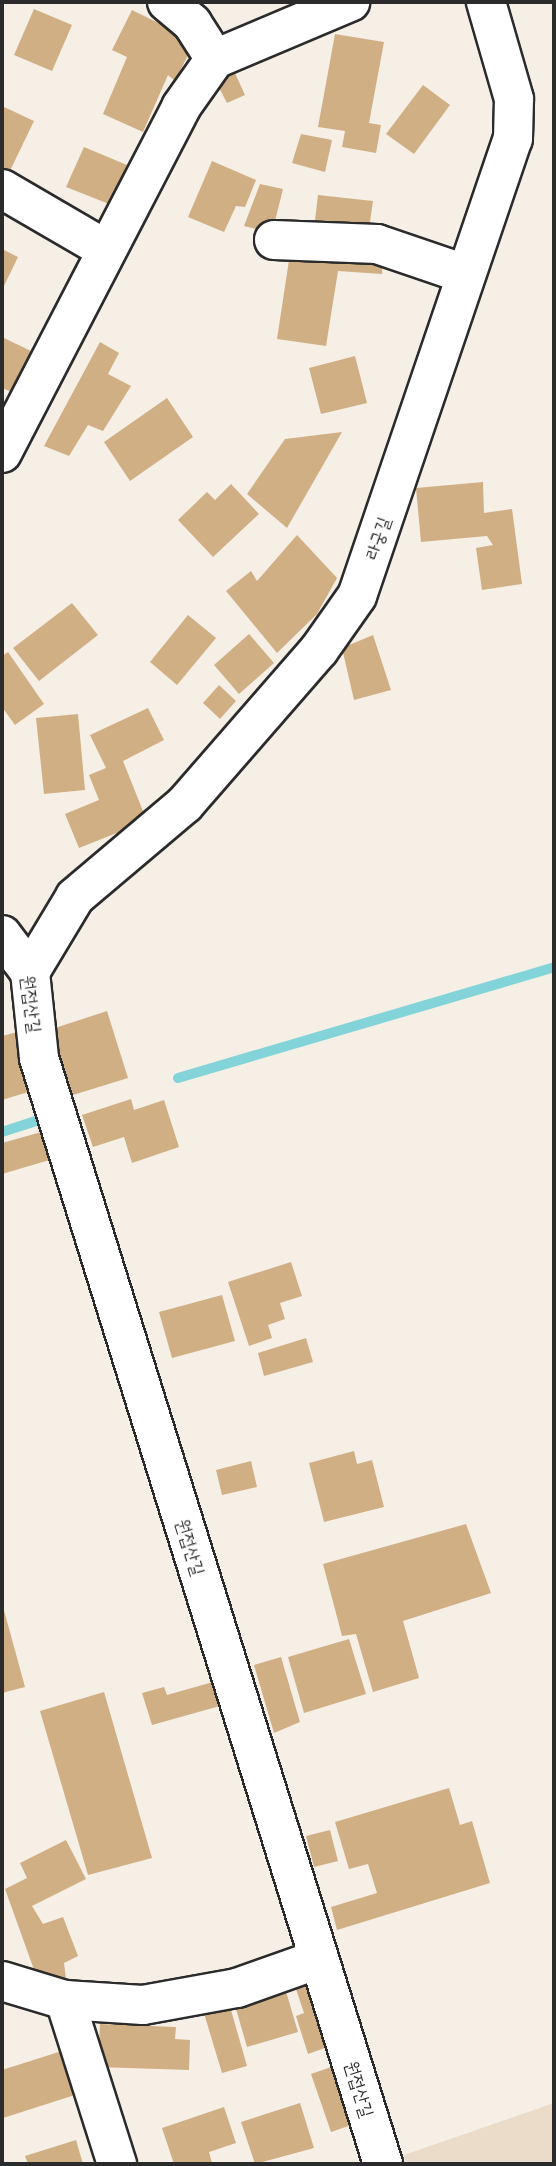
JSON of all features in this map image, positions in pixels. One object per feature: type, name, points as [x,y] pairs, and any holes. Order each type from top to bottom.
[{"type":"street","points":[[167,2],[192,23],[215,60]]},
{"type":"street","points":[[5,439],[181,107],[215,60],[351,2]]},
{"type":"street","name":"라궁길","points":[[21,996],[75,897],[185,804],[319,650],[357,596],[513,139],[514,99],[486,2]]},
{"type":"street","points":[[2,189],[107,250]]},
{"type":"street","points":[[274,240],[377,244],[465,274]]},
{"type":"street","name":"원접산길","points":[[2,935],[383,2164]]},
{"type":"street","points":[[2,1981],[65,2000],[142,2005],[237,1988],[319,1959]]},
{"type":"street","points":[[65,2000],[117,2164]]},
{"type":"shaded area","points":[[554,2103],[554,2164],[407,2164],[404,2155]]},
{"type":"building","points":[[34,9],[72,25],[52,71],[14,55]]},
{"type":"building","points":[[132,10],[195,41],[175,81],[168,75],[143,132],[103,114],[127,57],[112,50]]},
{"type":"building","points":[[335,34],[384,42],[369,123],[381,125],[376,153],[342,147],[345,131],[318,127]]},
{"type":"building","points":[[235,73],[245,95],[227,103],[216,82]]},
{"type":"building","points":[[423,85],[450,105],[414,154],[386,134]]},
{"type":"building","points":[[2,106],[34,121],[7,177],[2,174]]},
{"type":"building","points":[[301,134],[332,140],[325,172],[292,163]]},
{"type":"building","points":[[84,147],[127,165],[109,204],[66,187]]},
{"type":"building","points":[[212,161],[256,180],[245,207],[236,206],[224,232],[188,217]]},
{"type":"building","points":[[260,184],[283,189],[272,233],[244,226]]},
{"type":"building","points":[[318,195],[373,201],[367,243],[313,237]]},
{"type":"building","points":[[291,247],[383,256],[382,274],[338,271],[326,346],[277,339]]},
{"type":"building","points":[[2,249],[18,257],[2,290]]},
{"type":"building","points":[[2,337],[33,352],[14,393],[2,388]]},
{"type":"building","points":[[100,342],[119,353],[108,374],[131,386],[103,431],[88,425],[69,456],[44,446]]},
{"type":"building","points":[[355,356],[367,403],[321,414],[309,368]]},
{"type":"building","points":[[167,398],[193,437],[130,481],[104,442]]},
{"type":"building","points":[[342,432],[287,528],[247,494],[285,439]]},
{"type":"building","points":[[483,482],[484,513],[512,509],[522,584],[482,590],[476,548],[493,545],[487,536],[421,542],[416,488]]},
{"type":"building","points":[[231,484],[259,514],[213,557],[178,520],[207,492],[215,500]]},
{"type":"building","points":[[297,535],[337,578],[317,614],[277,653],[226,591],[251,571],[257,581]]},
{"type":"building","points":[[72,603],[98,635],[39,681],[13,648]]},
{"type":"building","points":[[188,615],[216,638],[177,685],[150,662]]},
{"type":"building","points":[[249,634],[274,663],[239,694],[214,665]]},
{"type":"building","points":[[373,635],[391,690],[354,700],[342,648]]},
{"type":"building","points":[[8,652],[44,704],[15,725],[2,707],[2,656]]},
{"type":"building","points":[[219,685],[236,701],[220,719],[203,703]]},
{"type":"building","points":[[148,708],[164,740],[123,761],[147,821],[79,848],[65,814],[99,800],[89,775],[106,768],[90,735]]},
{"type":"building","points":[[78,714],[85,790],[44,794],[36,718]]},
{"type":"building","points":[[107,1011],[128,1078],[73,1095],[52,1029]]},
{"type":"building","points":[[17,1032],[35,1090],[2,1100],[2,1036]]},
{"type":"building","points":[[131,1099],[134,1110],[164,1100],[179,1147],[132,1163],[124,1137],[93,1147],[82,1115]]},
{"type":"building","points":[[45,1131],[53,1159],[2,1174],[2,1143]]},
{"type":"building","points":[[291,1262],[302,1296],[280,1303],[285,1319],[268,1325],[272,1338],[249,1346],[228,1282]]},
{"type":"building","points":[[222,1295],[235,1341],[172,1358],[159,1312]]},
{"type":"building","points":[[306,1338],[313,1362],[264,1376],[258,1353]]},
{"type":"building","points":[[354,1451],[357,1464],[372,1460],[384,1507],[324,1522],[309,1463]]},
{"type":"building","points":[[251,1461],[257,1487],[222,1495],[216,1470]]},
{"type":"building","points":[[466,1524],[491,1593],[403,1621],[419,1678],[373,1692],[356,1634],[342,1636],[323,1564]]},
{"type":"building","points":[[2,1603],[25,1687],[2,1693]]},
{"type":"building","points":[[349,1639],[366,1694],[304,1713],[288,1657]]},
{"type":"building","points":[[281,1657],[300,1722],[274,1733],[254,1665]]},
{"type":"building","points":[[220,1680],[227,1704],[152,1725],[142,1693],[164,1687],[167,1695]]},
{"type":"building","points":[[104,1692],[152,1858],[88,1875],[40,1711]]},
{"type":"building","points":[[449,1788],[460,1825],[472,1821],[490,1883],[337,1930],[331,1907],[377,1893],[368,1864],[349,1869],[335,1822]]},
{"type":"building","points":[[330,1830],[338,1861],[314,1867],[306,1836]]},
{"type":"building","points":[[66,1840],[86,1879],[32,1906],[43,1924],[63,1917],[78,1956],[64,1963],[66,1979],[37,1978],[5,1889],[27,1878],[20,1863]]},
{"type":"building","points":[[312,1984],[333,2045],[308,2054],[296,2016],[304,2013],[296,1989]]},
{"type":"building","points":[[285,1988],[298,2032],[247,2047],[234,2002]]},
{"type":"building","points":[[229,2003],[247,2066],[222,2073],[203,2010]]},
{"type":"building","points":[[100,2024],[176,2027],[175,2039],[190,2040],[189,2070],[98,2067]]},
{"type":"building","points":[[65,2050],[78,2094],[3,2118],[2,2070]]},
{"type":"building","points":[[337,2065],[357,2123],[331,2132],[311,2074]]},
{"type":"building","points":[[300,2103],[314,2148],[255,2164],[241,2122]]},
{"type":"building","points":[[224,2107],[236,2143],[209,2152],[212,2163],[174,2164],[162,2128]]},
{"type":"building","points":[[76,2140],[83,2164],[28,2164],[25,2156]]},
{"type":"waterway","points":[[178,1078],[554,967]]},
{"type":"waterway","points":[[2,1132],[36,1121]]}]
